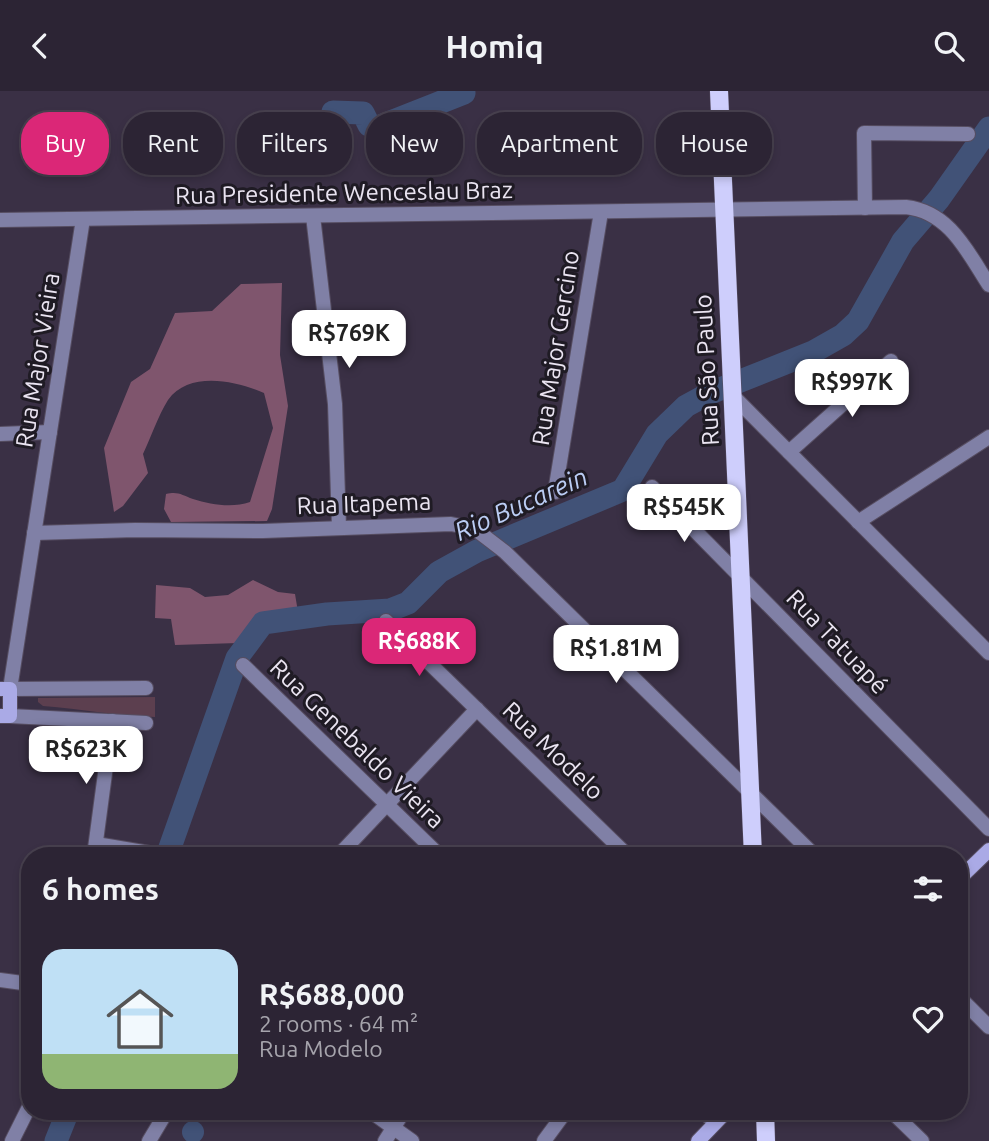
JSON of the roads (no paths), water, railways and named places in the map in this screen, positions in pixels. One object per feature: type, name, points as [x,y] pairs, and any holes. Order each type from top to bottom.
[{"type":"main road","name":"Rua São Paulo","points":[[719,91],[753,847]]},
{"type":"main road","points":[[765,1120],[766,1141]]},
{"type":"street","points":[[865,208],[864,133],[968,134]]},
{"type":"street","name":"Rua Presidente Wenceslau Braz","points":[[0,220],[865,208],[928,212],[956,235],[988,280]]},
{"type":"street","name":"Rua Major Gercino","points":[[555,492],[601,212]]},
{"type":"street","points":[[313,216],[335,404],[339,527]]},
{"type":"street","name":"Rua Major Vieira","points":[[5,716],[5,689],[34,533],[83,219]]},
{"type":"street","points":[[789,452],[891,361]]},
{"type":"street","points":[[733,396],[989,653]]},
{"type":"street","points":[[0,434],[50,432]]},
{"type":"street","points":[[858,522],[989,437]]},
{"type":"street","name":"Rua Tatuapé","points":[[652,487],[989,829]]},
{"type":"street","name":"Rua Itapema","points":[[34,533],[462,525],[486,536],[505,552],[806,847]]},
{"type":"street","name":"Rua Modelo","points":[[386,621],[616,847]]},
{"type":"street","name":"Rua Genebaldo Vieira","points":[[243,665],[431,847]]},
{"type":"street","points":[[5,689],[146,688]]},
{"type":"street","points":[[346,847],[477,709]]},
{"type":"street","points":[[5,716],[146,723]]},
{"type":"street","points":[[95,847],[112,721]]},
{"type":"street","points":[[968,871],[989,850]]},
{"type":"street","points":[[0,980],[21,983]]},
{"type":"street","points":[[968,1006],[989,1027]]},
{"type":"street","points":[[12,1141],[22,1120]]},
{"type":"street","points":[[149,1141],[162,1120]]},
{"type":"street","points":[[382,1120],[412,1141]]},
{"type":"street","points":[[385,1141],[398,1120]]},
{"type":"street","points":[[544,1141],[559,1120]]},
{"type":"street","points":[[712,1120],[715,1123]]},
{"type":"street","points":[[698,1141],[718,1120]]},
{"type":"street","points":[[900,1120],[922,1141]]},
{"type":"water","points":[[193,1121],[201,1124],[201,1140],[185,1140],[182,1132],[185,1124]]},
{"type":"waterway","points":[[352,113],[363,113],[369,125],[378,127],[464,93]]},
{"type":"waterway","name":"Rio Bucarein","points":[[170,847],[237,658],[263,623],[327,614],[390,610],[408,603],[439,572],[477,551],[623,490],[657,434],[686,406],[710,393],[813,352],[843,335],[858,321],[903,241],[939,199],[989,128]]},
{"type":"waterway","name":"Rio Bucarein","points":[[56,1141],[64,1120]]}]
